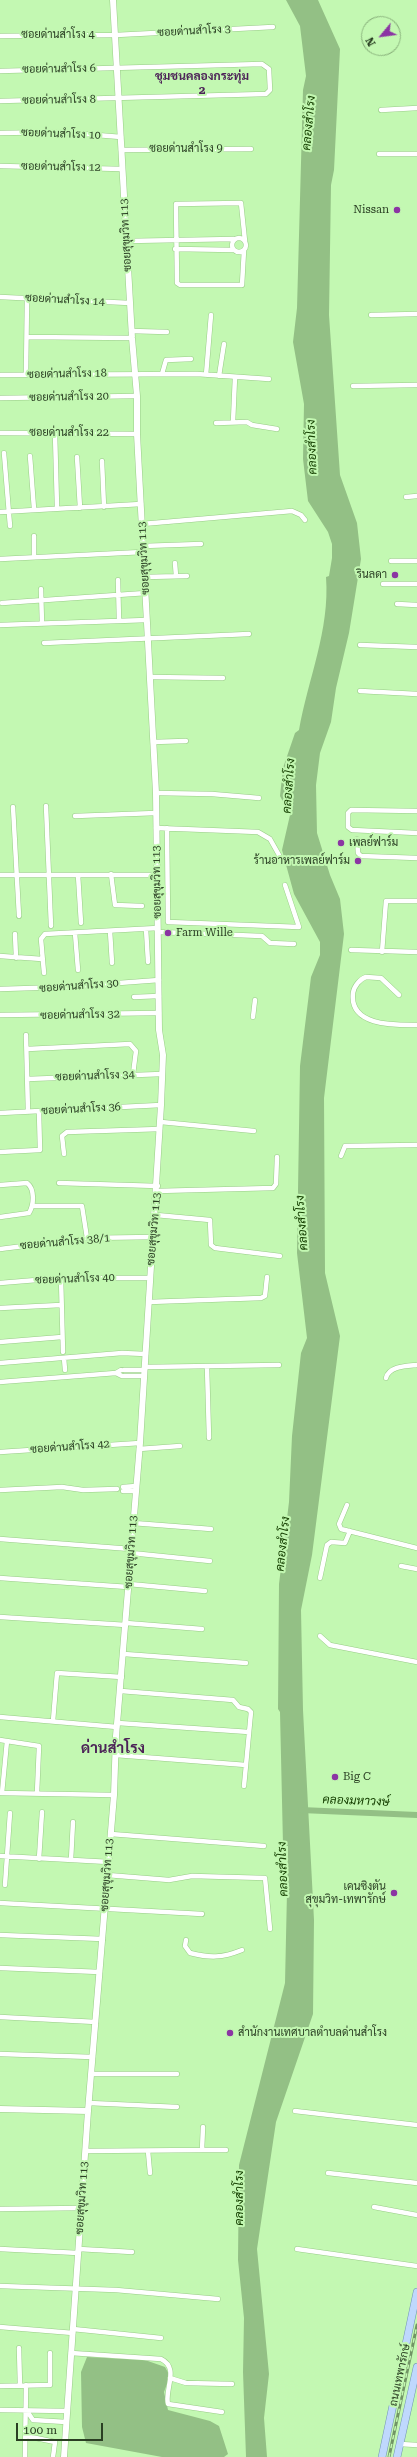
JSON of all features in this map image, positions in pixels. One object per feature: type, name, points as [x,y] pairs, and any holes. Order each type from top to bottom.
[{"type":"main road","name":"ซอยสุขุมวิท 113","points":[[64,2457],[88,2111],[114,1795],[135,1489],[146,1354],[150,1278],[156,1215],[162,1074],[156,875],[156,793],[148,620],[140,504],[137,396],[134,374],[113,0]]},
{"type":"main road","points":[[0,2109],[88,2111]]},
{"type":"main road","name":"ถนนเทพารักษ์","points":[[382,2457],[417,2292]]},
{"type":"main road","name":"ถนนเทพารักษ์","points":[[397,2457],[416,2374]]},
{"type":"street","name":"ซอยด่านสำโรง 3","points":[[116,35],[273,27]]},
{"type":"street","name":"ซอยด่านสำโรง 4","points":[[0,36],[116,35]]},
{"type":"street","name":"ซอยด่านสำโรง 6","points":[[0,71],[262,64],[269,69],[270,79]]},
{"type":"street","name":"ซอยด่านสำโรง 8","points":[[0,101],[266,94],[270,90],[270,79]]},
{"type":"street","points":[[381,110],[417,108]]},
{"type":"street","name":"ซอยด่านสำโรง 10","points":[[0,133],[60,132],[121,138]]},
{"type":"street","name":"ซอยด่านสำโรง 9","points":[[121,150],[251,149]]},
{"type":"street","points":[[379,154],[417,154]]},
{"type":"street","name":"ซอยด่านสำโรง 12","points":[[0,166],[122,169]]},
{"type":"street","points":[[238,202],[243,206],[246,241],[244,250],[244,281],[242,285],[231,286],[177,283],[175,240],[176,204],[238,202]]},
{"type":"street","points":[[127,241],[234,239],[240,237],[246,241]]},
{"type":"street","points":[[234,239],[232,245],[234,250]]},
{"type":"street","points":[[175,249],[234,250],[240,252],[244,250]]},
{"type":"street","name":"ซอยด่านสำโรง 14","points":[[0,296],[130,303]]},
{"type":"street","points":[[26,374],[27,298]]},
{"type":"street","points":[[371,316],[417,314]]},
{"type":"street","points":[[206,375],[211,315]]},
{"type":"street","points":[[132,331],[167,332]]},
{"type":"street","points":[[27,337],[132,338]]},
{"type":"street","points":[[219,376],[224,344]]},
{"type":"street","points":[[162,374],[166,360],[191,359]]},
{"type":"street","name":"ซอยด่านสำโรง 18","points":[[0,375],[162,374],[269,379]]},
{"type":"street","points":[[233,422],[235,377]]},
{"type":"street","points":[[353,386],[417,385]]},
{"type":"street","name":"ซอยด่านสำโรง 20","points":[[0,398],[137,396]]},
{"type":"street","points":[[216,423],[247,422],[252,425],[277,429]]},
{"type":"street","name":"ซอยด่านสำโรง 22","points":[[0,433],[137,434]]},
{"type":"street","points":[[55,433],[57,507]]},
{"type":"street","points":[[4,453],[10,526]]},
{"type":"street","points":[[30,456],[34,509]]},
{"type":"street","points":[[77,457],[80,508]]},
{"type":"street","points":[[102,461],[104,507]]},
{"type":"street","points":[[406,497],[417,496]]},
{"type":"street","points":[[0,512],[57,507],[80,508],[140,504]]},
{"type":"street","points":[[142,524],[292,511],[305,520]]},
{"type":"street","points":[[34,536],[34,557]]},
{"type":"street","points":[[0,559],[201,544]]},
{"type":"street","points":[[390,561],[417,561]]},
{"type":"street","points":[[175,563],[176,576]]},
{"type":"street","points":[[145,577],[187,576]]},
{"type":"street","points":[[118,580],[119,621]]},
{"type":"street","points":[[383,584],[417,584]]},
{"type":"street","points":[[41,589],[42,624]]},
{"type":"street","points":[[2,603],[146,593]]},
{"type":"street","points":[[397,604],[417,605]]},
{"type":"street","points":[[0,625],[148,620]]},
{"type":"street","points":[[44,643],[249,634]]},
{"type":"street","points":[[360,645],[417,647]]},
{"type":"street","points":[[150,677],[223,678]]},
{"type":"street","points":[[360,691],[417,694]]},
{"type":"street","points":[[153,742],[186,741]]},
{"type":"street","points":[[156,793],[212,794],[259,798]]},
{"type":"street","points":[[46,806],[51,926]]},
{"type":"street","points":[[13,807],[19,916]]},
{"type":"street","points":[[417,811],[351,810],[348,813],[348,827],[352,830],[417,833]]},
{"type":"street","points":[[75,816],[156,812]]},
{"type":"street","points":[[156,828],[258,832],[270,839],[279,855]]},
{"type":"street","points":[[167,828],[168,922],[299,927],[285,885]]},
{"type":"street","points":[[357,839],[358,853],[361,856],[417,858]]},
{"type":"street","points":[[111,874],[115,905],[142,906]]},
{"type":"street","points":[[0,875],[156,875]]},
{"type":"street","points":[[78,875],[81,924]]},
{"type":"street","points":[[382,952],[386,901],[417,901]]},
{"type":"street","points":[[146,929],[148,962]]},
{"type":"street","points":[[44,973],[41,939],[43,936],[52,934],[146,929],[262,936],[270,944],[294,944]]},
{"type":"street","points":[[110,931],[112,963]]},
{"type":"street","points":[[75,933],[78,970]]},
{"type":"street","points":[[15,934],[16,958]]},
{"type":"street","points":[[351,950],[417,952]]},
{"type":"street","points":[[0,956],[42,959]]},
{"type":"street","points":[[399,995],[381,978],[366,977],[358,983],[353,995],[355,1006],[362,1016],[374,1022],[417,1025]]},
{"type":"street","name":"ซอยด่านสำโรง 30","points":[[0,989],[65,988],[159,980]]},
{"type":"street","points":[[134,997],[159,996]]},
{"type":"street","points":[[253,1017],[255,1000]]},
{"type":"street","name":"ซอยด่านสำโรง 32","points":[[0,1015],[159,1013]]},
{"type":"street","points":[[26,1035],[28,1112]]},
{"type":"street","points":[[27,1049],[130,1044],[136,1051],[134,1074]]},
{"type":"street","name":"ซอยด่านสำโรง 34","points":[[27,1079],[162,1074]]},
{"type":"street","name":"ซอยด่านสำโรง 36","points":[[0,1113],[161,1105]]},
{"type":"street","points":[[0,1152],[40,1150],[39,1112]]},
{"type":"street","points":[[64,1154],[62,1136],[67,1132],[160,1125],[254,1131]]},
{"type":"street","points":[[341,1156],[345,1146],[417,1145]]},
{"type":"street","points":[[58,1184],[157,1188],[273,1188],[276,1184],[277,1157]]},
{"type":"street","points":[[0,1186],[27,1183],[32,1188],[33,1206],[29,1213],[0,1217]]},
{"type":"street","points":[[33,1206],[82,1206],[87,1238]]},
{"type":"street","points":[[156,1215],[210,1220],[211,1245],[215,1248],[280,1256]]},
{"type":"street","name":"ซอยด่านสำโรง 38/1","points":[[0,1249],[87,1238],[154,1237]]},
{"type":"street","points":[[149,1302],[261,1298],[265,1296],[266,1277]]},
{"type":"street","points":[[61,1278],[63,1352]]},
{"type":"street","name":"ซอยด่านสำโรง 40","points":[[0,1283],[61,1278],[150,1278]]},
{"type":"street","points":[[0,1308],[61,1305]]},
{"type":"street","points":[[0,1342],[62,1337]]},
{"type":"street","points":[[0,1363],[122,1353],[146,1354]]},
{"type":"street","points":[[64,1358],[65,1370]]},
{"type":"street","points":[[0,1382],[207,1367],[279,1365]]},
{"type":"street","points":[[386,1378],[388,1372],[392,1370],[417,1365]]},
{"type":"street","points":[[207,1367],[209,1438]]},
{"type":"street","name":"ซอยด่านสำโรง 42","points":[[0,1452],[139,1446],[180,1446]]},
{"type":"street","points":[[0,1490],[62,1487],[83,1490],[135,1489]]},
{"type":"street","points":[[347,1506],[339,1524],[341,1529],[417,1548]]},
{"type":"street","points":[[133,1523],[211,1529]]},
{"type":"street","points":[[320,1578],[327,1545],[331,1542],[345,1543],[350,1531]]},
{"type":"street","points":[[0,1539],[131,1551],[210,1561]]},
{"type":"street","points":[[400,1566],[417,1569]]},
{"type":"street","points":[[0,1578],[205,1591]]},
{"type":"street","points":[[0,1617],[202,1629]]},
{"type":"street","points":[[320,1636],[330,1645],[417,1662]]},
{"type":"street","points":[[124,1654],[246,1662]]},
{"type":"street","points":[[53,1721],[56,1673],[122,1677]]},
{"type":"street","points":[[121,1692],[233,1700],[239,1707],[250,1711],[244,1786]]},
{"type":"street","points":[[0,1717],[249,1732]]},
{"type":"street","points":[[0,1740],[39,1746],[37,1793]]},
{"type":"street","points":[[7,1741],[1,1793],[114,1795]]},
{"type":"street","points":[[116,1755],[246,1765]]},
{"type":"street","points":[[39,1859],[42,1812]]},
{"type":"street","points":[[5,1884],[10,1813]]},
{"type":"street","points":[[71,1860],[73,1822]]},
{"type":"street","points":[[110,1834],[264,1846]]},
{"type":"street","points":[[0,1856],[108,1862]]},
{"type":"street","points":[[107,1875],[169,1880],[192,1876],[265,1878],[270,1929]]},
{"type":"street","points":[[0,1903],[202,1914]]},
{"type":"street","points":[[0,1935],[103,1939]]},
{"type":"street","points":[[186,1940],[185,1946],[190,1953],[212,1958],[226,1957],[242,1950]]},
{"type":"street","points":[[0,1968],[100,1972]]},
{"type":"street","points":[[0,2017],[96,2022]]},
{"type":"street","points":[[0,2054],[93,2057]]},
{"type":"street","points":[[91,2074],[177,2074]]},
{"type":"street","points":[[89,2103],[177,2107]]},
{"type":"street","points":[[295,2110],[417,2125]]},
{"type":"street","points":[[202,2150],[203,2127]]},
{"type":"street","points":[[86,2150],[226,2150]]},
{"type":"street","points":[[148,2151],[150,2173]]},
{"type":"street","points":[[328,2173],[417,2183]]},
{"type":"street","points":[[374,2207],[417,2214]]},
{"type":"street","points":[[0,2208],[82,2208]]},
{"type":"street","points":[[0,2249],[132,2252]]},
{"type":"street","points":[[297,2249],[417,2266]]},
{"type":"street","points":[[0,2286],[76,2288],[218,2299]]},
{"type":"street","points":[[0,2327],[161,2338]]},
{"type":"street","points":[[20,2348],[20,2386]]},
{"type":"street","points":[[0,2386],[50,2385],[50,2353]]},
{"type":"street","points":[[71,2353],[161,2359],[169,2366],[170,2378],[167,2400],[170,2406],[222,2412]]},
{"type":"street","points":[[170,2378],[186,2383],[232,2384]]},
{"type":"street","points":[[25,2457],[27,2411],[26,2386]]},
{"type":"street","points":[[0,2410],[27,2411],[33,2409],[67,2411]]},
{"type":"street","points":[[27,2411],[33,2420],[66,2422]]},
{"type":"street","points":[[26,2436],[55,2442],[54,2457]]},
{"type":"street","points":[[400,2444],[417,2445]]},
{"type":"water","name":"คลองสำโรง","points":[[286,0],[318,0],[340,49],[334,170],[331,185],[329,315],[340,475],[357,523],[361,559],[349,633],[336,688],[331,722],[320,753],[316,785],[317,833],[330,875],[340,899],[344,934],[324,1098],[325,1273],[340,1336],[312,1555],[301,1610],[303,1710],[314,1920],[313,2014],[276,2122],[257,2249],[269,2374],[264,2418],[267,2457],[246,2457],[243,2372],[244,2318],[238,2260],[239,2165],[285,1983],[288,1846],[283,1845],[280,1712],[278,1709],[279,1584],[289,1502],[292,1436],[301,1353],[307,1338],[297,1253],[300,1066],[311,977],[320,955],[320,942],[294,894],[282,850],[290,815],[280,796],[283,768],[295,733],[299,730],[322,635],[325,616],[326,577],[329,576],[332,558],[332,544],[328,532],[308,501],[303,459],[304,404],[293,342],[297,308],[303,90],[306,76],[300,26]]},
{"type":"water","points":[[87,2357],[145,2360],[165,2367],[170,2376],[164,2392],[168,2410],[210,2421],[219,2426],[228,2454],[224,2457],[162,2457],[86,2443],[82,2427],[81,2372]]},
{"type":"waterway","name":"คลองมหาวงษ์","points":[[301,1810],[417,1815]]},
{"type":"railway","points":[[389,2457],[417,2325]]},
{"type":"place","name":"Nissan","points":[[397,210]]},
{"type":"place","name":"รินลดา","points":[[395,575]]},
{"type":"place","name":"เพลย์ฟาร์ม","points":[[341,843]]},
{"type":"place","name":"ร้านอาหารเพลย์ฟาร์ม","points":[[358,861]]},
{"type":"place","name":"Farm Wille","points":[[168,933]]},
{"type":"place","name":"Big C","points":[[335,1777]]},
{"type":"place","name":"เคนซิงตัน สุขุมวิท-เทพารักษ์","points":[[394,1893]]},
{"type":"place","name":"สำนักงานเทศบาลตำบลด่านสำโรง","points":[[230,2033]]},
{"type":"district","name":"ชุมชนคลองกระทุ่ม 2","points":[[202,83]]},
{"type":"district","name":"ด่านสำโรง","points":[[113,1749]]}]
